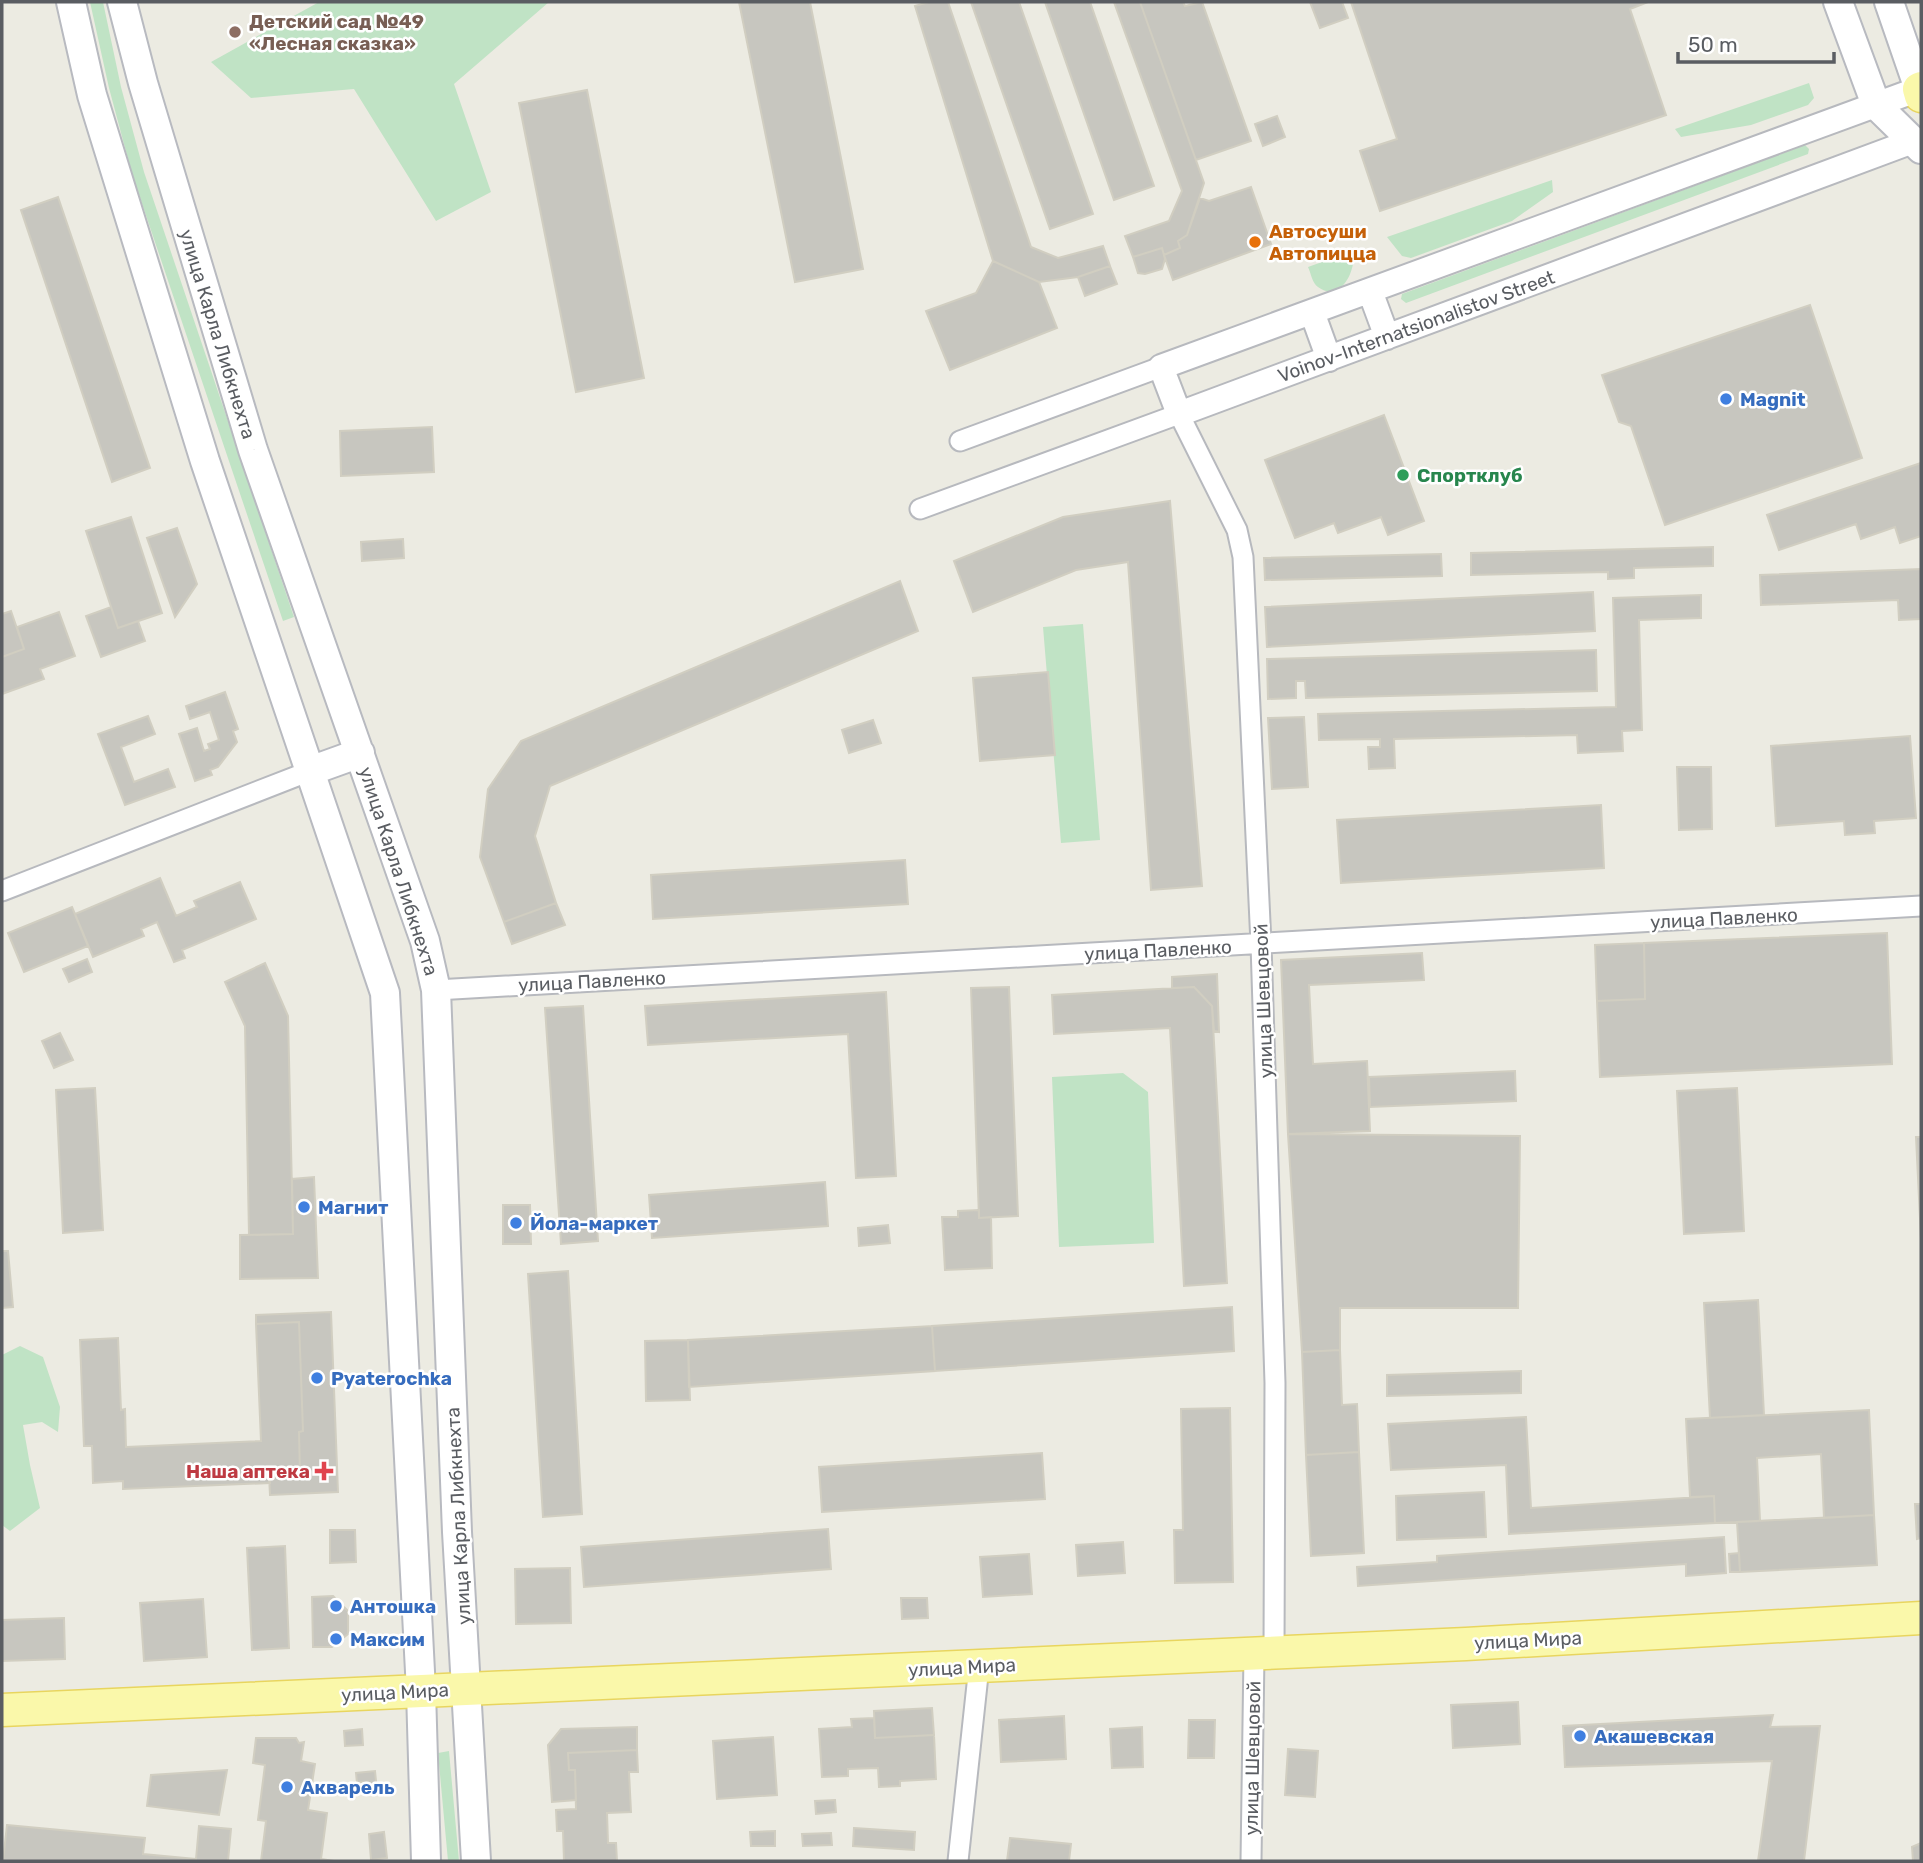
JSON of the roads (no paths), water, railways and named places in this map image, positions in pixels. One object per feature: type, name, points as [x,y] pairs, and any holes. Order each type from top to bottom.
[{"type":"main road","points":[[71,2],[92,95],[189,410],[385,993],[421,1691],[426,1861]]},
{"type":"main road","name":"улица Карла Либкнехта","points":[[122,2],[143,83],[253,450],[425,941],[436,990],[457,1532],[476,1861]]},
{"type":"main road","points":[[1838,2],[1876,105],[1918,143]]},
{"type":"main road","points":[[1889,2],[1920,91]]},
{"type":"main road","points":[[310,771],[360,753]]},
{"type":"main road","name":"улица Мира","points":[[2,1710],[1466,1644],[1921,1618]]},
{"type":"street","points":[[960,441],[1920,91]]},
{"type":"street","name":"Voinov-Internatsionalistov Street","points":[[920,509],[1918,143]]},
{"type":"street","points":[[1370,290],[1387,337]]},
{"type":"street","points":[[1312,312],[1329,359]]},
{"type":"street","name":"улица Шевцовой","points":[[1161,367],[1179,414],[1237,530],[1243,557],[1261,944],[1275,1383],[1264,1653],[1251,1861]]},
{"type":"street","points":[[2,891],[310,771]]},
{"type":"street","name":"улица Павленко","points":[[436,990],[1921,906]]},
{"type":"street","points":[[958,1861],[979,1666]]},
{"type":"place","name":"Детский сад №49 «Лесная сказка»","points":[[235,32]]},
{"type":"place","name":"Автосуши Автопицца","points":[[1255,242]]},
{"type":"place","name":"Magnit","points":[[1726,399]]},
{"type":"place","name":"Спортклуб","points":[[1403,475]]},
{"type":"place","name":"Магнит","points":[[304,1207]]},
{"type":"place","name":"Йола-маркет","points":[[516,1223]]},
{"type":"place","name":"Pyaterochka","points":[[317,1378]]},
{"type":"place","name":"Наша аптека","points":[[324,1471]]},
{"type":"place","name":"Антошка","points":[[336,1606]]},
{"type":"place","name":"Максим","points":[[336,1639]]},
{"type":"place","name":"Акашевская","points":[[1580,1736]]},
{"type":"place","name":"Акварель","points":[[287,1787]]}]
